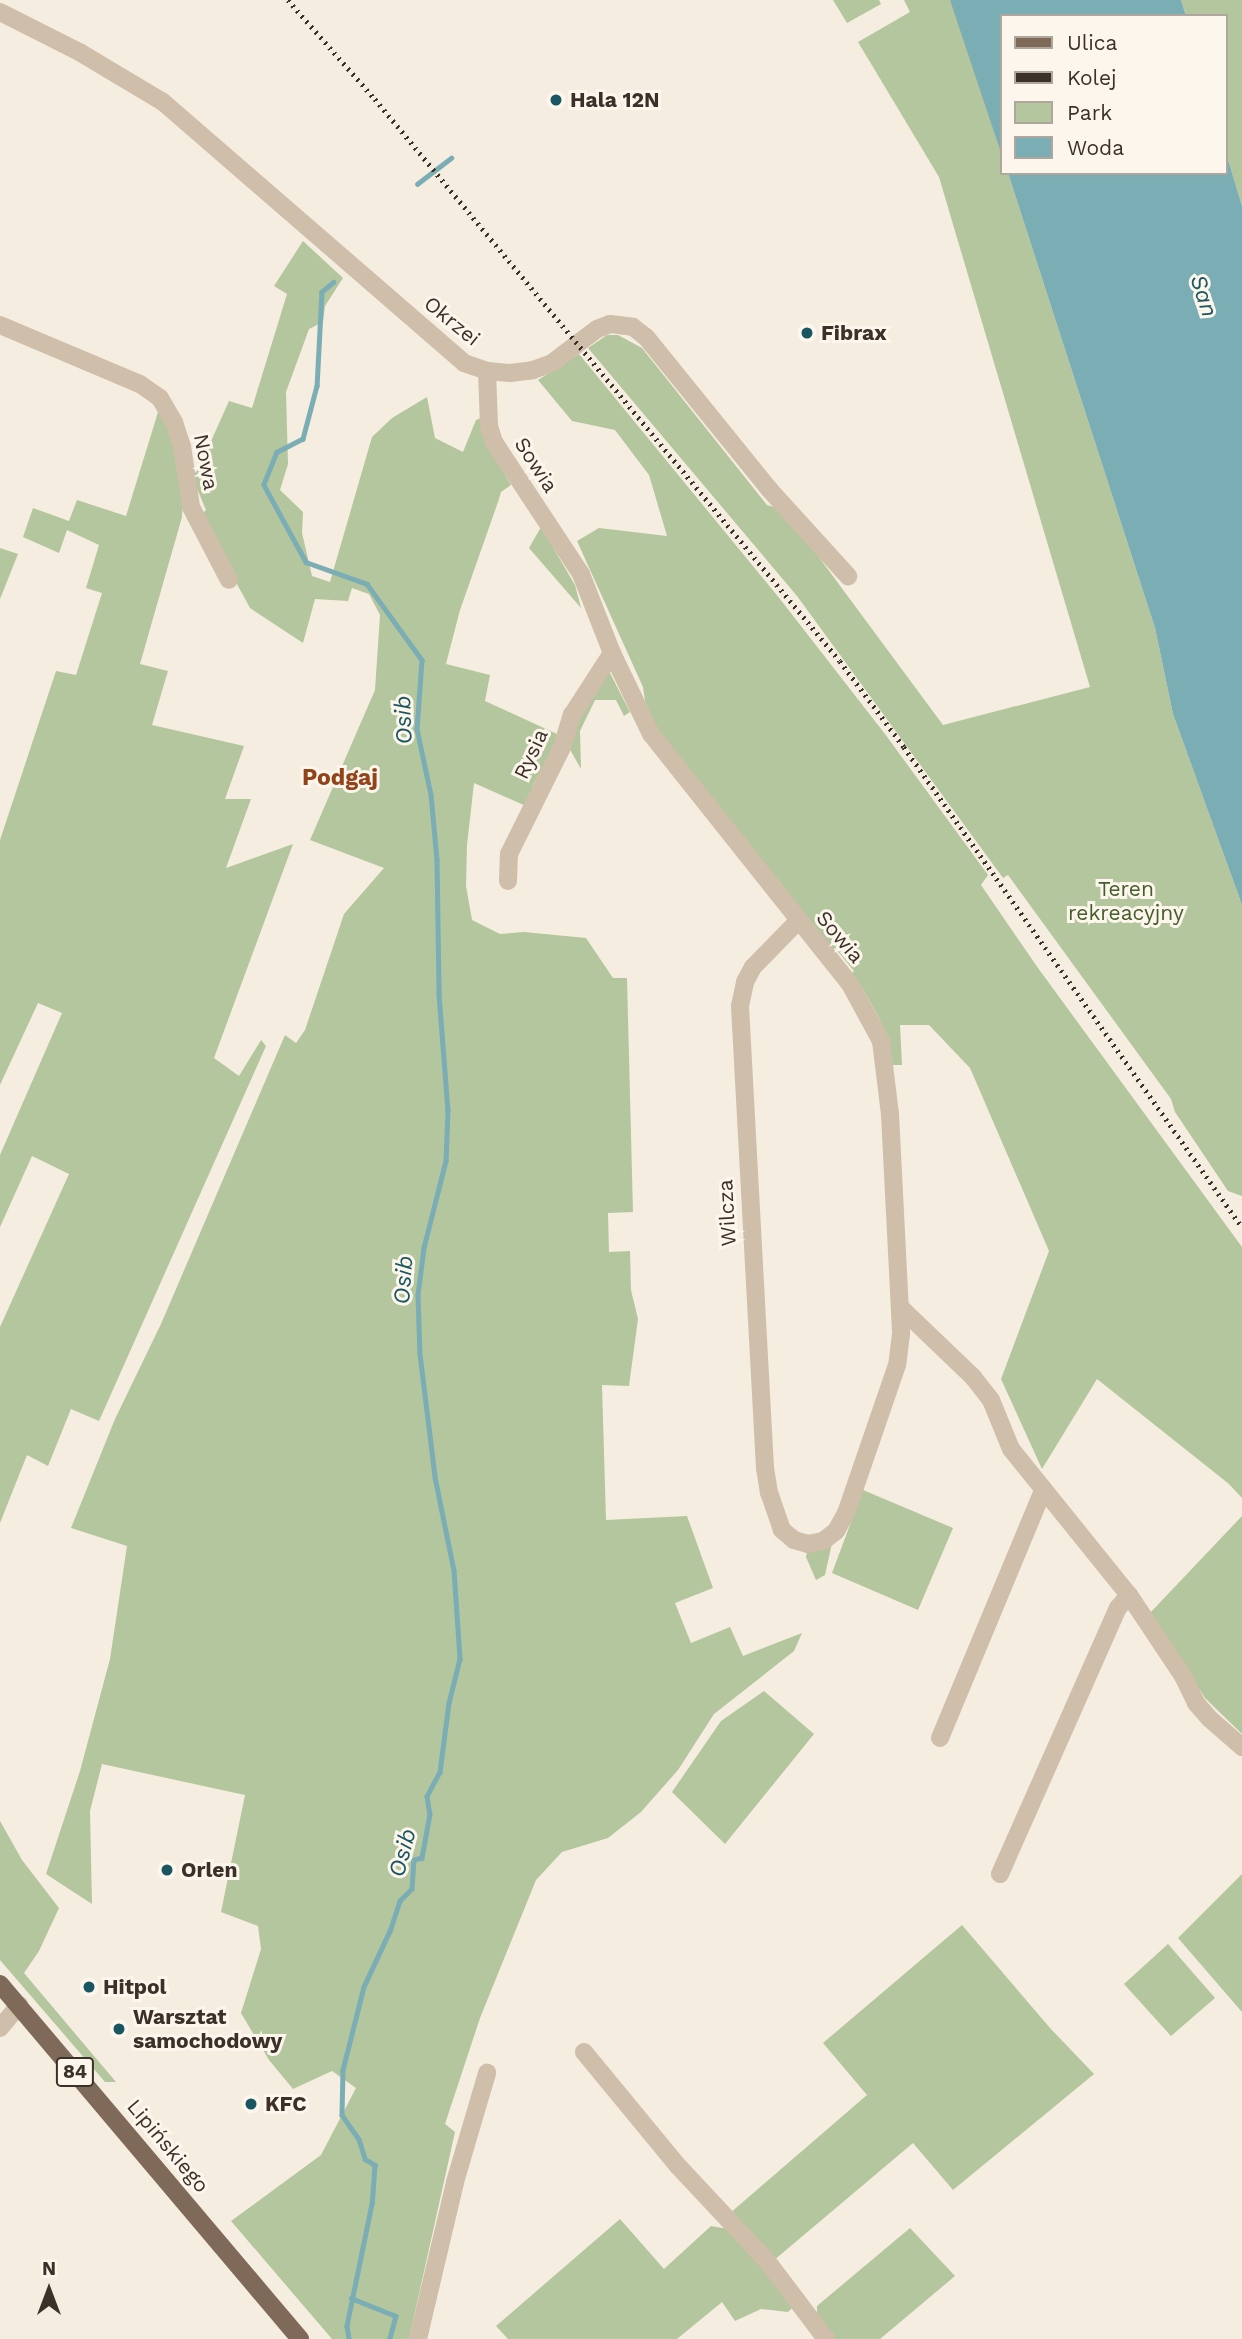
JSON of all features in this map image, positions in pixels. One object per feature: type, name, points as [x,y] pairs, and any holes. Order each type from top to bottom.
[{"type":"main road","name":"Lipińskiego","points":[[0,1984],[300,2339]]},
{"type":"street","name":"Okrzei","points":[[0,12],[81,53],[163,102],[464,363],[487,371],[510,373],[533,370],[552,363],[597,329],[610,324],[633,327],[646,337],[769,489],[848,576]]},
{"type":"street","name":"Nowa","points":[[0,325],[140,384],[160,398],[174,422],[182,446],[191,507],[208,545],[229,580]]},
{"type":"street","name":"Sowia","points":[[487,371],[489,426],[494,442],[581,574],[612,653],[638,709],[664,754],[850,984],[881,1041],[887,1079],[902,1309],[897,1365],[850,1503],[836,1531],[823,1541],[808,1544],[794,1540],[778,1521]]},
{"type":"street","name":"Rysia","points":[[508,881],[509,854],[562,747],[572,715],[612,653]]},
{"type":"street","name":"Wilcza","points":[[778,1521],[765,1468],[740,1006],[745,982],[753,967],[797,921]]},
{"type":"street","points":[[902,1309],[973,1377],[991,1400],[1012,1449],[1129,1595],[1183,1676],[1196,1703],[1210,1719],[1242,1746]]},
{"type":"street","points":[[940,1738],[1043,1490]]},
{"type":"street","points":[[1000,1874],[1118,1608],[1129,1595]]},
{"type":"street","points":[[0,2028],[19,2005]]},
{"type":"street","points":[[584,2052],[678,2166],[767,2261],[827,2339]]},
{"type":"street","points":[[418,2339],[461,2160],[486,2073]]},
{"type":"green space","points":[[833,0],[879,0],[881,4],[847,23]]},
{"type":"green space","name":"Teren rekreacyjny","points":[[904,0],[950,0],[958,19],[1000,150],[1000,175],[1009,175],[1155,628],[1173,714],[1242,905],[1242,1196],[1228,1191],[1175,1112],[1171,1099],[1008,875],[1003,878],[797,596],[588,348],[607,335],[618,335],[642,348],[767,505],[784,510],[943,725],[1090,687],[939,177],[858,42],[910,12]]},
{"type":"green space","points":[[1181,0],[1242,0],[1242,206],[1228,160],[1228,14],[1185,14]]},
{"type":"green space","points":[[303,241],[343,278],[325,306],[323,322],[309,329],[286,392],[288,464],[280,490],[303,512],[302,533],[312,576],[330,582],[372,437],[392,418],[427,397],[435,438],[463,452],[476,420],[481,418],[490,449],[511,485],[501,492],[460,610],[446,664],[490,675],[485,701],[557,734],[558,742],[534,783],[526,806],[474,783],[467,845],[466,886],[472,920],[500,934],[524,932],[586,938],[613,978],[627,978],[633,1212],[608,1213],[609,1252],[630,1251],[631,1290],[638,1319],[629,1386],[602,1385],[606,1520],[687,1516],[713,1588],[675,1603],[691,1643],[730,1627],[743,1656],[802,1633],[794,1651],[714,1714],[678,1770],[641,1812],[608,1838],[562,1852],[536,1880],[480,2018],[445,2124],[455,2132],[409,2339],[332,2339],[231,2221],[321,2155],[356,2088],[332,2071],[293,2089],[269,2060],[241,2013],[261,1949],[258,1926],[221,1912],[245,1795],[102,1764],[90,1811],[92,1904],[46,1874],[80,1771],[110,1659],[127,1546],[71,1528],[115,1419],[161,1324],[285,1035],[296,1043],[305,1030],[344,914],[384,868],[310,840],[375,690],[380,615],[369,594],[352,588],[348,601],[315,599],[303,643],[250,608],[200,516],[206,510],[192,477],[199,468],[229,401],[252,408],[287,294],[274,286]]},
{"type":"green space","points":[[579,354],[780,599],[885,734],[988,875],[981,885],[1038,968],[1242,1247],[1242,1498],[1229,1484],[1097,1379],[1042,1469],[1001,1379],[1049,1251],[970,1068],[929,1025],[900,1025],[902,1065],[893,1065],[880,1020],[863,989],[850,975],[854,971],[835,948],[831,951],[671,752],[647,714],[643,687],[577,541],[599,528],[667,536],[649,475],[615,430],[572,421],[538,380]]},
{"type":"green space","points":[[159,409],[169,424],[183,491],[182,517],[140,664],[168,671],[152,725],[244,746],[225,799],[251,799],[226,868],[293,844],[214,1058],[239,1076],[261,1040],[266,1046],[99,1421],[71,1409],[48,1466],[27,1455],[0,1523],[0,1327],[69,1174],[32,1156],[0,1227],[0,1155],[62,1013],[38,1003],[0,1085],[0,840],[56,671],[76,675],[102,593],[86,588],[99,545],[67,530],[59,553],[23,537],[33,508],[69,521],[77,500],[126,516]]},
{"type":"green space","points":[[541,527],[575,585],[581,608],[529,548]]},
{"type":"green space","points":[[0,548],[18,554],[0,599]]},
{"type":"green space","points":[[609,671],[630,712],[624,716],[616,700],[595,700],[580,731],[581,769],[568,746],[585,701]]},
{"type":"green space","points":[[863,1490],[953,1528],[918,1610],[832,1573]]},
{"type":"green space","points":[[1242,1516],[1242,1734],[1205,1698],[1150,1613]]},
{"type":"green space","points":[[832,1543],[825,1575],[816,1580],[806,1557],[807,1552]]},
{"type":"green space","points":[[764,1691],[814,1734],[725,1844],[672,1792],[721,1721]]},
{"type":"green space","points":[[0,1821],[22,1860],[59,1908],[39,1951],[24,1973],[116,2082],[105,2082],[0,1960]]},
{"type":"green space","points":[[1242,1874],[1242,2012],[1178,1938]]},
{"type":"green space","points":[[962,1925],[1050,2028],[1094,2074],[953,2190],[913,2143],[773,2261],[729,2214],[867,2095],[823,2043]]},
{"type":"green space","points":[[1168,1944],[1215,1998],[1171,2036],[1124,1984]]},
{"type":"green space","points":[[620,2219],[664,2269],[711,2226],[728,2229],[761,2262],[793,2307],[788,2312],[761,2309],[735,2321],[722,2302],[677,2339],[508,2339],[496,2326]]},
{"type":"green space","points":[[910,2228],[955,2276],[880,2339],[833,2339],[817,2321],[817,2306]]},
{"type":"water","points":[[950,0],[1181,0],[1185,14],[1000,14],[1000,150]]},
{"type":"water","name":"San","points":[[1228,160],[1242,206],[1242,905],[1173,714],[1155,628],[1009,175],[1228,175]]},
{"type":"waterway","name":"Osib","points":[[417,184],[451,158]]},
{"type":"waterway","name":"Osib","points":[[334,282],[322,292],[317,386],[303,439],[277,452],[264,485],[306,562],[367,584],[422,660],[417,729],[431,795],[437,860],[439,994],[448,1110],[446,1161],[424,1248],[418,1295],[420,1354],[435,1477],[454,1570],[460,1659],[449,1703],[440,1772],[427,1796],[430,1814],[422,1858],[414,1860],[412,1889],[400,1901],[390,1931],[364,1987],[343,2070],[342,2115],[359,2139],[365,2159],[375,2165],[372,2204],[347,2326],[349,2339]]},
{"type":"waterway","points":[[351,2298],[396,2316],[390,2339]]},
{"type":"railway","points":[[288,0],[375,99],[840,661],[904,747],[1242,1227]]},
{"type":"place","name":"Hala 12N","points":[[556,100]]},
{"type":"place","name":"Fibrax","points":[[807,333]]},
{"type":"place","name":"Orlen","points":[[167,1870]]},
{"type":"place","name":"Hitpol","points":[[89,1987]]},
{"type":"place","name":"Warsztat samochodowy","points":[[119,2029]]},
{"type":"place","name":"KFC","points":[[251,2104]]},
{"type":"district","name":"Podgaj","points":[[340,778]]}]
